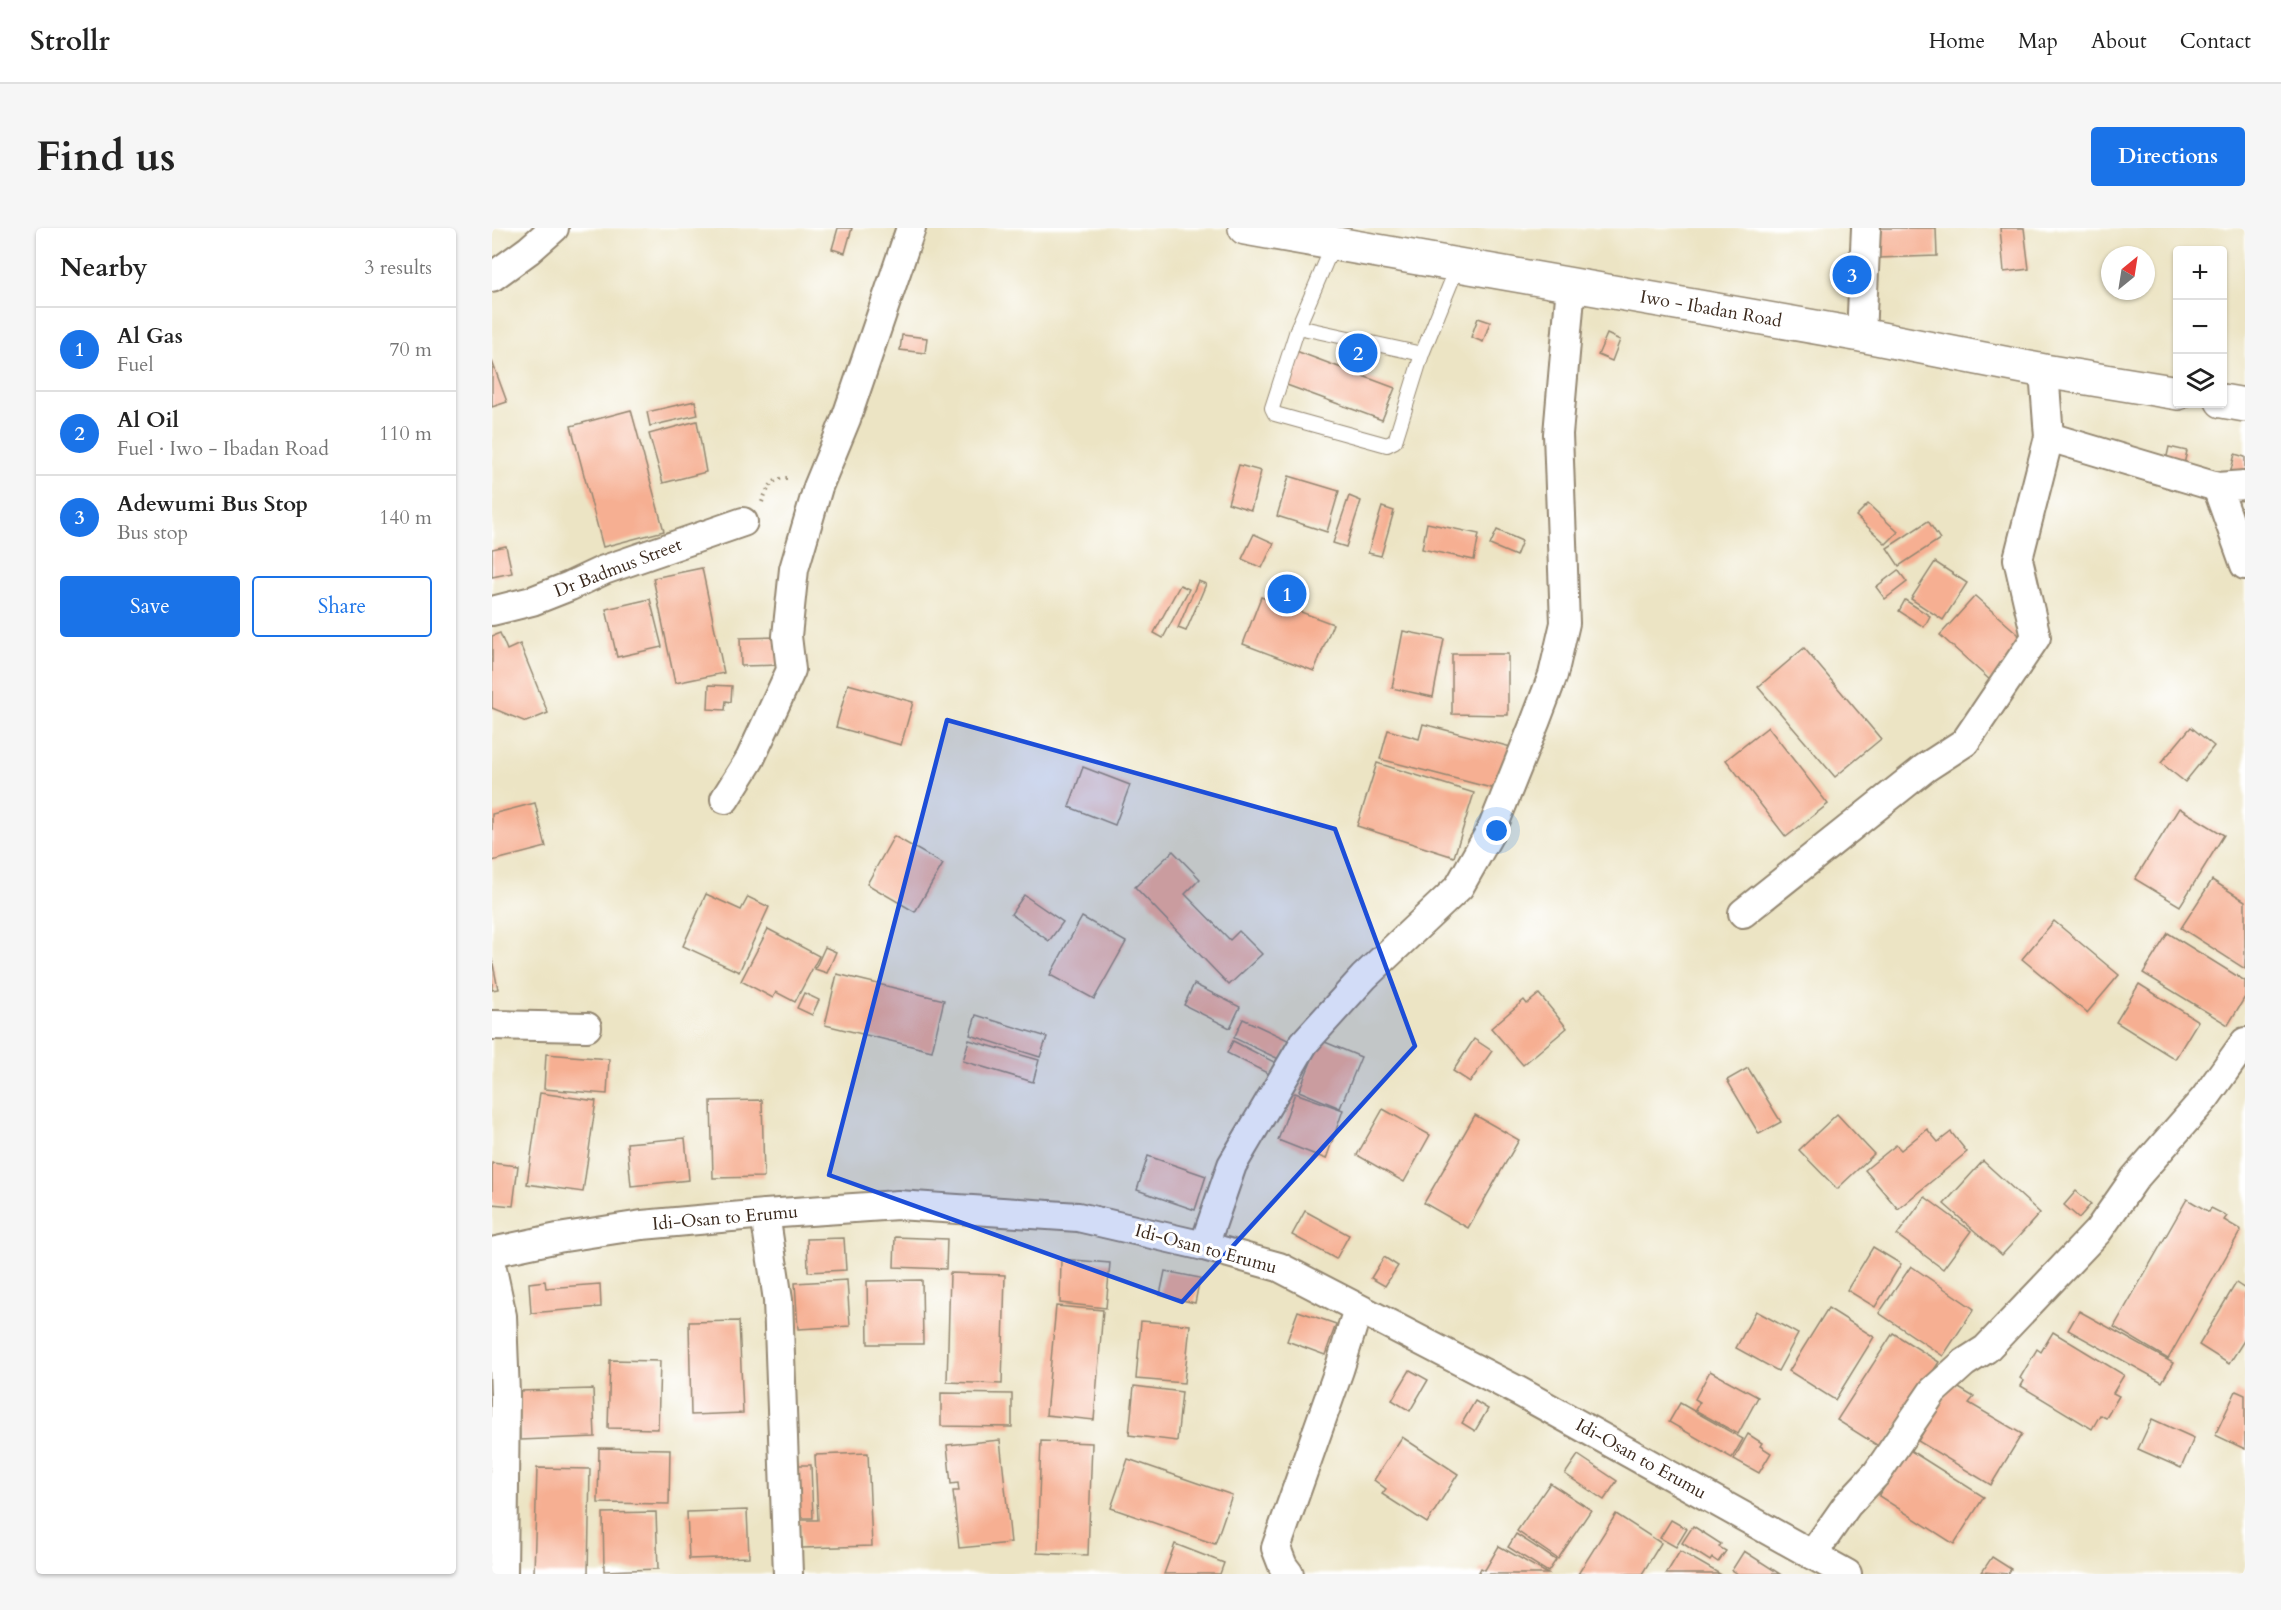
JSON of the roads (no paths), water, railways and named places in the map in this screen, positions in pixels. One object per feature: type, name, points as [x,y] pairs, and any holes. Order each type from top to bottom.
[{"type":"main road","name":"Iwo - Ibadan Road","points":[[1245,228],[1861,335],[2044,371],[2173,392]]},
{"type":"main road","points":[[2227,402],[2245,405]]},
{"type":"street","points":[[492,277],[554,228]]},
{"type":"street","points":[[725,799],[750,759],[790,670],[787,636],[794,568],[818,487],[846,419],[911,228]]},
{"type":"street","points":[[1861,335],[1866,228]]},
{"type":"street","points":[[1204,1246],[1232,1165],[1304,1043],[1364,977],[1459,887],[1493,827],[1536,720],[1552,675],[1565,623],[1558,434],[1571,285]]},
{"type":"street","points":[[1743,913],[1925,768],[1965,742],[2036,637],[2018,559],[2049,437],[2044,371]]},
{"type":"street","points":[[2049,437],[2217,487],[2245,485]]},
{"type":"street","points":[[2217,487],[2245,565]]},
{"type":"street","name":"Dr Badmus Street","points":[[492,611],[532,600],[604,570],[743,522]]},
{"type":"street","points":[[492,1025],[587,1027]]},
{"type":"street","points":[[1812,1554],[1847,1505],[1877,1473],[1933,1391],[1964,1364],[1986,1349],[2098,1231],[2135,1178],[2205,1098],[2245,1042]]},
{"type":"street","name":"Idi-Osan to Erumu","points":[[492,1252],[558,1238],[642,1225],[898,1205],[1078,1217],[1204,1246],[1279,1267],[1520,1392],[1847,1574]]},
{"type":"street","points":[[765,1214],[778,1300],[786,1574],[803,1574]]},
{"type":"street","points":[[492,1269],[502,1316],[505,1394],[503,1574]]},
{"type":"street","points":[[1288,1574],[1276,1548],[1339,1370],[1358,1309]]},
{"type":"lane","points":[[1334,243],[1298,327],[1272,408],[1275,414],[1387,445],[1395,441],[1422,354],[1458,265]]},
{"type":"lane","points":[[1298,327],[1422,354]]},
{"type":"place","name":"Adewumi Bus Stop","points":[[1852,275]]},
{"type":"place","name":"Al Oil","points":[[1358,353]]},
{"type":"place","name":"Al Gas","points":[[1287,594]]}]
